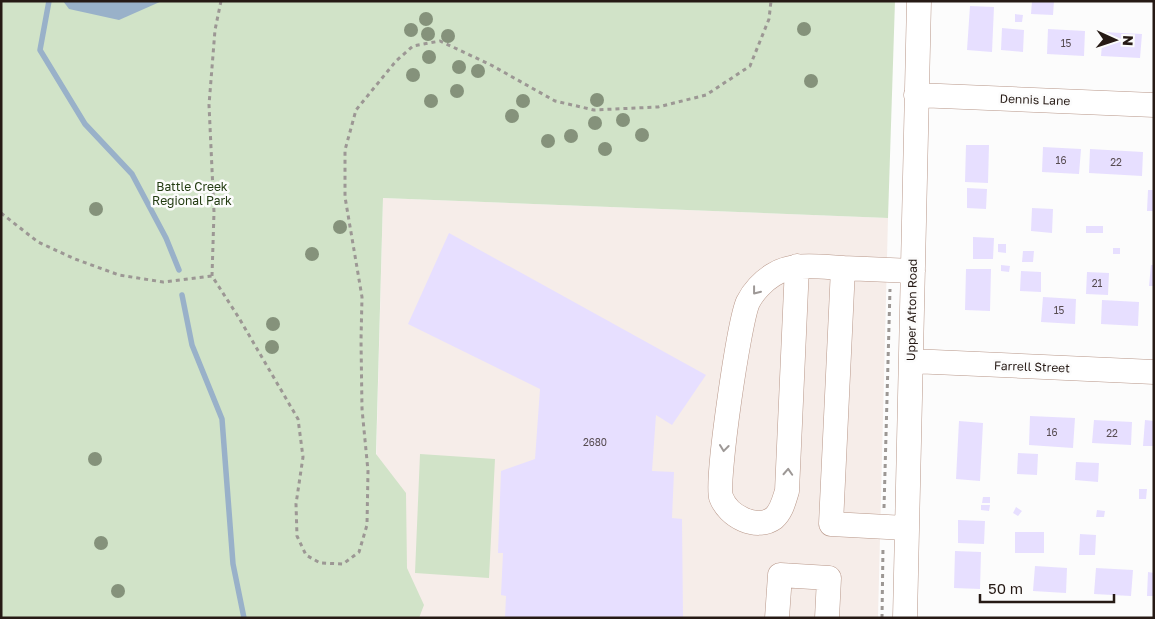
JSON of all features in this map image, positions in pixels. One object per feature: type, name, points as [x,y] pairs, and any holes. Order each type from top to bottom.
[{"type":"street","name":"Upper Afton Road","points":[[905,618],[919,1]]},
{"type":"street","name":"Dennis Lane","points":[[916,95],[1154,105]]},
{"type":"street","points":[[797,266],[787,491],[783,505],[773,518],[765,521],[743,520],[734,515],[726,506],[721,495],[720,478],[743,320],[748,302],[758,287],[774,274],[797,266],[913,271]]},
{"type":"street","points":[[843,268],[831,524],[906,528]]},
{"type":"street","name":"Farrell Street","points":[[911,361],[1154,372]]},
{"type":"street","points":[[778,618],[780,575],[829,578],[827,618]]},
{"type":"path","points":[[221,1],[215,30],[209,106],[214,212],[212,276],[298,418],[303,457],[296,504],[297,536],[306,555],[320,562],[343,564],[359,552],[367,525],[368,471],[362,409],[362,297],[345,197],[345,150],[356,110],[396,61],[413,46],[440,41],[491,65],[555,101],[594,110],[658,107],[706,95],[750,66],[769,18],[771,1]]},
{"type":"path","points":[[1,213],[38,242],[75,259],[119,275],[163,282],[212,276]]},
{"type":"path","points":[[884,516],[890,286]]},
{"type":"path","points":[[882,618],[883,541]]},
{"type":"shaded area","points":[[383,198],[888,218],[878,618],[372,618]]},
{"type":"green space","name":"Battle Creek Regional Park","points":[[1,1],[895,1],[888,218],[383,198],[376,454],[406,493],[407,568],[424,605],[419,618],[1,618]]},
{"type":"green space","points":[[420,454],[495,459],[489,578],[415,573]]},
{"type":"water","points":[[63,1],[162,1],[119,20],[69,9]]},
{"type":"building","points":[[1032,1],[1054,1],[1053,15],[1031,14]]},
{"type":"building","points":[[970,6],[994,7],[992,52],[967,50]]},
{"type":"building","points":[[1015,14],[1023,15],[1022,22],[1015,22]]},
{"type":"building","points":[[1002,28],[1024,30],[1023,52],[1001,50]]},
{"type":"building","points":[[1048,29],[1085,31],[1084,56],[1047,54]]},
{"type":"building","points":[[1103,32],[1142,34],[1140,58],[1101,56]]},
{"type":"building","points":[[966,145],[989,145],[988,183],[965,182]]},
{"type":"building","points":[[1043,147],[1081,149],[1079,174],[1042,172]]},
{"type":"building","points":[[1090,149],[1143,152],[1142,176],[1089,173]]},
{"type":"building","points":[[967,188],[987,189],[986,209],[967,208]]},
{"type":"building","points":[[1148,190],[1154,190],[1154,211],[1147,211]]},
{"type":"building","points":[[1032,208],[1053,209],[1052,233],[1031,231]]},
{"type":"building","points":[[1086,226],[1103,226],[1103,233],[1086,233]]},
{"type":"building","points":[[449,233],[706,375],[672,425],[656,415],[652,471],[674,472],[672,518],[682,519],[683,618],[505,618],[506,596],[501,595],[503,553],[498,553],[501,471],[535,459],[540,389],[408,324]]},
{"type":"building","points":[[973,237],[994,238],[993,259],[973,259]]},
{"type":"building","points":[[998,244],[1006,244],[1006,253],[998,252]]},
{"type":"building","points":[[1113,248],[1120,248],[1120,254],[1113,254]]},
{"type":"building","points":[[1023,251],[1034,251],[1033,262],[1022,262]]},
{"type":"building","points":[[1001,265],[1010,266],[1009,272],[1001,271]]},
{"type":"building","points":[[1151,265],[1154,265],[1154,286],[1149,286]]},
{"type":"building","points":[[966,269],[991,269],[990,311],[965,310]]},
{"type":"building","points":[[1021,271],[1041,272],[1041,292],[1020,291]]},
{"type":"building","points":[[1087,272],[1109,273],[1108,295],[1086,294]]},
{"type":"building","points":[[1043,297],[1076,299],[1075,324],[1041,322]]},
{"type":"building","points":[[1102,300],[1139,302],[1138,326],[1101,324]]},
{"type":"building","points":[[1030,416],[1075,418],[1073,448],[1029,445]]},
{"type":"building","points":[[1094,420],[1132,422],[1131,445],[1092,443]]},
{"type":"building","points":[[1145,420],[1154,421],[1154,446],[1143,446]]},
{"type":"building","points":[[959,421],[983,423],[980,481],[956,479]]},
{"type":"building","points":[[1018,453],[1038,454],[1037,475],[1017,474]]},
{"type":"building","points":[[1076,462],[1099,463],[1098,482],[1075,480]]},
{"type":"building","points":[[1139,489],[1147,489],[1146,499],[1139,499]]},
{"type":"building","points":[[983,497],[990,497],[990,503],[982,503]]},
{"type":"building","points":[[981,505],[990,505],[989,511],[981,510]]},
{"type":"building","points":[[1016,507],[1022,511],[1018,516],[1013,513]]},
{"type":"building","points":[[1097,510],[1105,511],[1104,517],[1096,517]]},
{"type":"building","points":[[958,520],[985,521],[984,544],[958,543]]},
{"type":"building","points":[[1015,532],[1044,532],[1044,553],[1015,553]]},
{"type":"building","points":[[1080,534],[1096,535],[1095,555],[1079,555]]},
{"type":"building","points":[[955,551],[981,552],[980,589],[954,588]]},
{"type":"building","points":[[1035,566],[1067,568],[1066,593],[1033,591]]},
{"type":"building","points":[[1096,568],[1133,570],[1131,596],[1094,594]]},
{"type":"building","points":[[1148,572],[1154,573],[1154,596],[1147,596]]},
{"type":"waterway","points":[[49,1],[40,50],[85,124],[132,174],[166,238],[179,270]]},
{"type":"waterway","points":[[182,295],[192,345],[222,419],[233,564],[244,618]]}]
